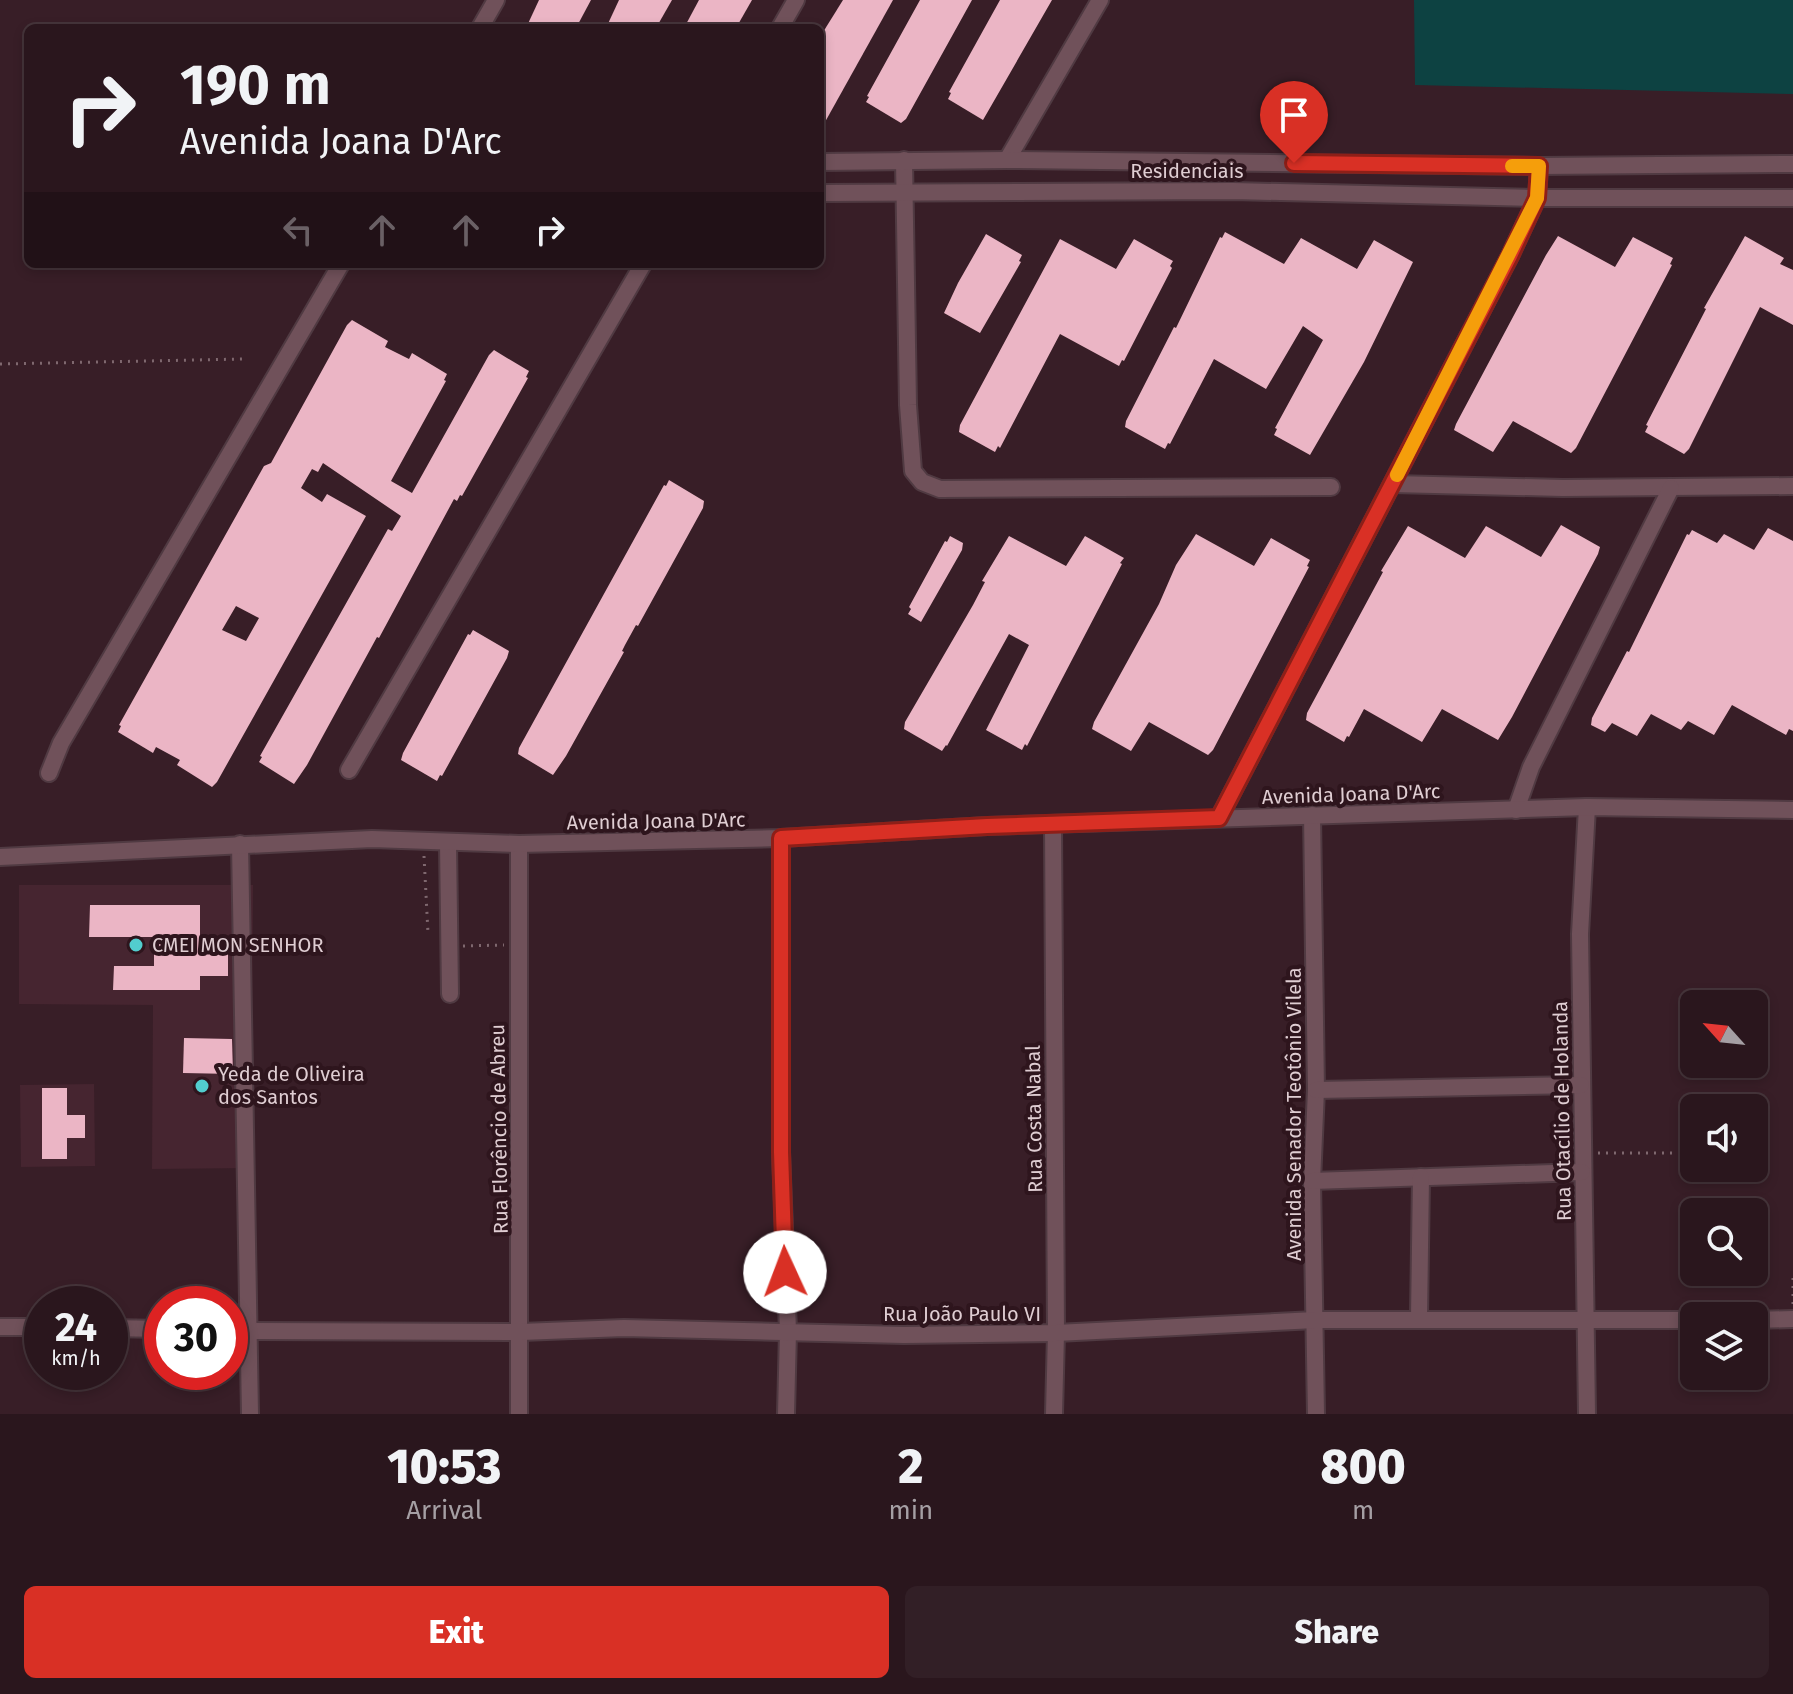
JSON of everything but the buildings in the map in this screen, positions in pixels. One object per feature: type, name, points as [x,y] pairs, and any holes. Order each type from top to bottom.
[{"type":"street","points":[[482,24],[496,0]]},
{"type":"street","points":[[782,24],[796,0]]},
{"type":"street","points":[[1007,160],[1100,0]]},
{"type":"street","points":[[904,160],[909,418],[913,471],[922,482],[940,489],[1331,487]]},
{"type":"street","name":"Residenciais","points":[[824,162],[1007,160],[1539,166],[1793,164]]},
{"type":"street","points":[[1233,163],[1233,191]]},
{"type":"street","points":[[1219,818],[1537,198],[1539,166]]},
{"type":"street","name":"Residenciais","points":[[824,193],[1233,191],[1537,198],[1793,198]]},
{"type":"street","points":[[49,773],[61,743],[339,268]]},
{"type":"street","points":[[349,770],[641,268]]},
{"type":"street","points":[[1393,484],[1671,488],[1793,486]]},
{"type":"street","points":[[1516,810],[1531,767],[1671,488]]},
{"type":"street","name":"Avenida Joana D'Arc","points":[[0,857],[372,839],[519,844],[781,838],[1053,824],[1587,807],[1793,810]]},
{"type":"street","name":"Rua Otacílio de Holanda","points":[[1587,807],[1580,934],[1587,1414]]},
{"type":"street","name":"Avenida Senador Teotônio Vilela","points":[[1312,815],[1316,1090],[1312,1181],[1316,1414]]},
{"type":"street","name":"Rua Costa Nabal","points":[[1053,824],[1054,1414]]},
{"type":"street","points":[[781,838],[781,1152],[788,1331],[786,1414]]},
{"type":"street","points":[[448,843],[450,994]]},
{"type":"street","points":[[240,844],[250,1414]]},
{"type":"street","name":"Rua Florêncio de Abreu","points":[[519,844],[519,1414]]},
{"type":"street","points":[[1316,1090],[1581,1085]]},
{"type":"street","points":[[1312,1181],[1582,1172]]},
{"type":"street","points":[[1419,1318],[1421,1177]]},
{"type":"street","name":"Rua João Paulo VI","points":[[250,1331],[521,1332],[624,1328],[904,1335],[1056,1333],[1419,1318],[1587,1322],[1680,1320]]},
{"type":"street","points":[[1768,1320],[1793,1319]]},
{"type":"street","points":[[0,1327],[24,1327]]},
{"type":"path","points":[[0,364],[244,359]]},
{"type":"path","points":[[423,841],[428,933]]},
{"type":"path","points":[[451,946],[517,944]]},
{"type":"path","points":[[1582,1152],[1680,1153]]},
{"type":"path","points":[[1793,1274],[1793,1319]]},
{"type":"shaded area","name":"CMEI MON SENHOR","points":[[19,885],[253,885],[251,1168],[152,1169],[153,1005],[19,1004]]},
{"type":"shaded area","points":[[94,1084],[95,1166],[21,1167],[20,1085]]},
{"type":"water","points":[[1414,0],[1793,0],[1793,94],[1415,85]]},
{"type":"slow traffic","points":[[1397,475],[1537,198],[1539,166],[1512,166]]},
{"type":"place","name":"CMEI MON SENHOR","points":[[136,945]]},
{"type":"place","name":"Yeda de Oliveira dos Santos","points":[[202,1086]]},
{"type":"route","points":[[785,1272],[781,1152],[781,838],[987,826],[1219,818],[1510,256],[1537,198],[1539,166],[1294,163]]}]
